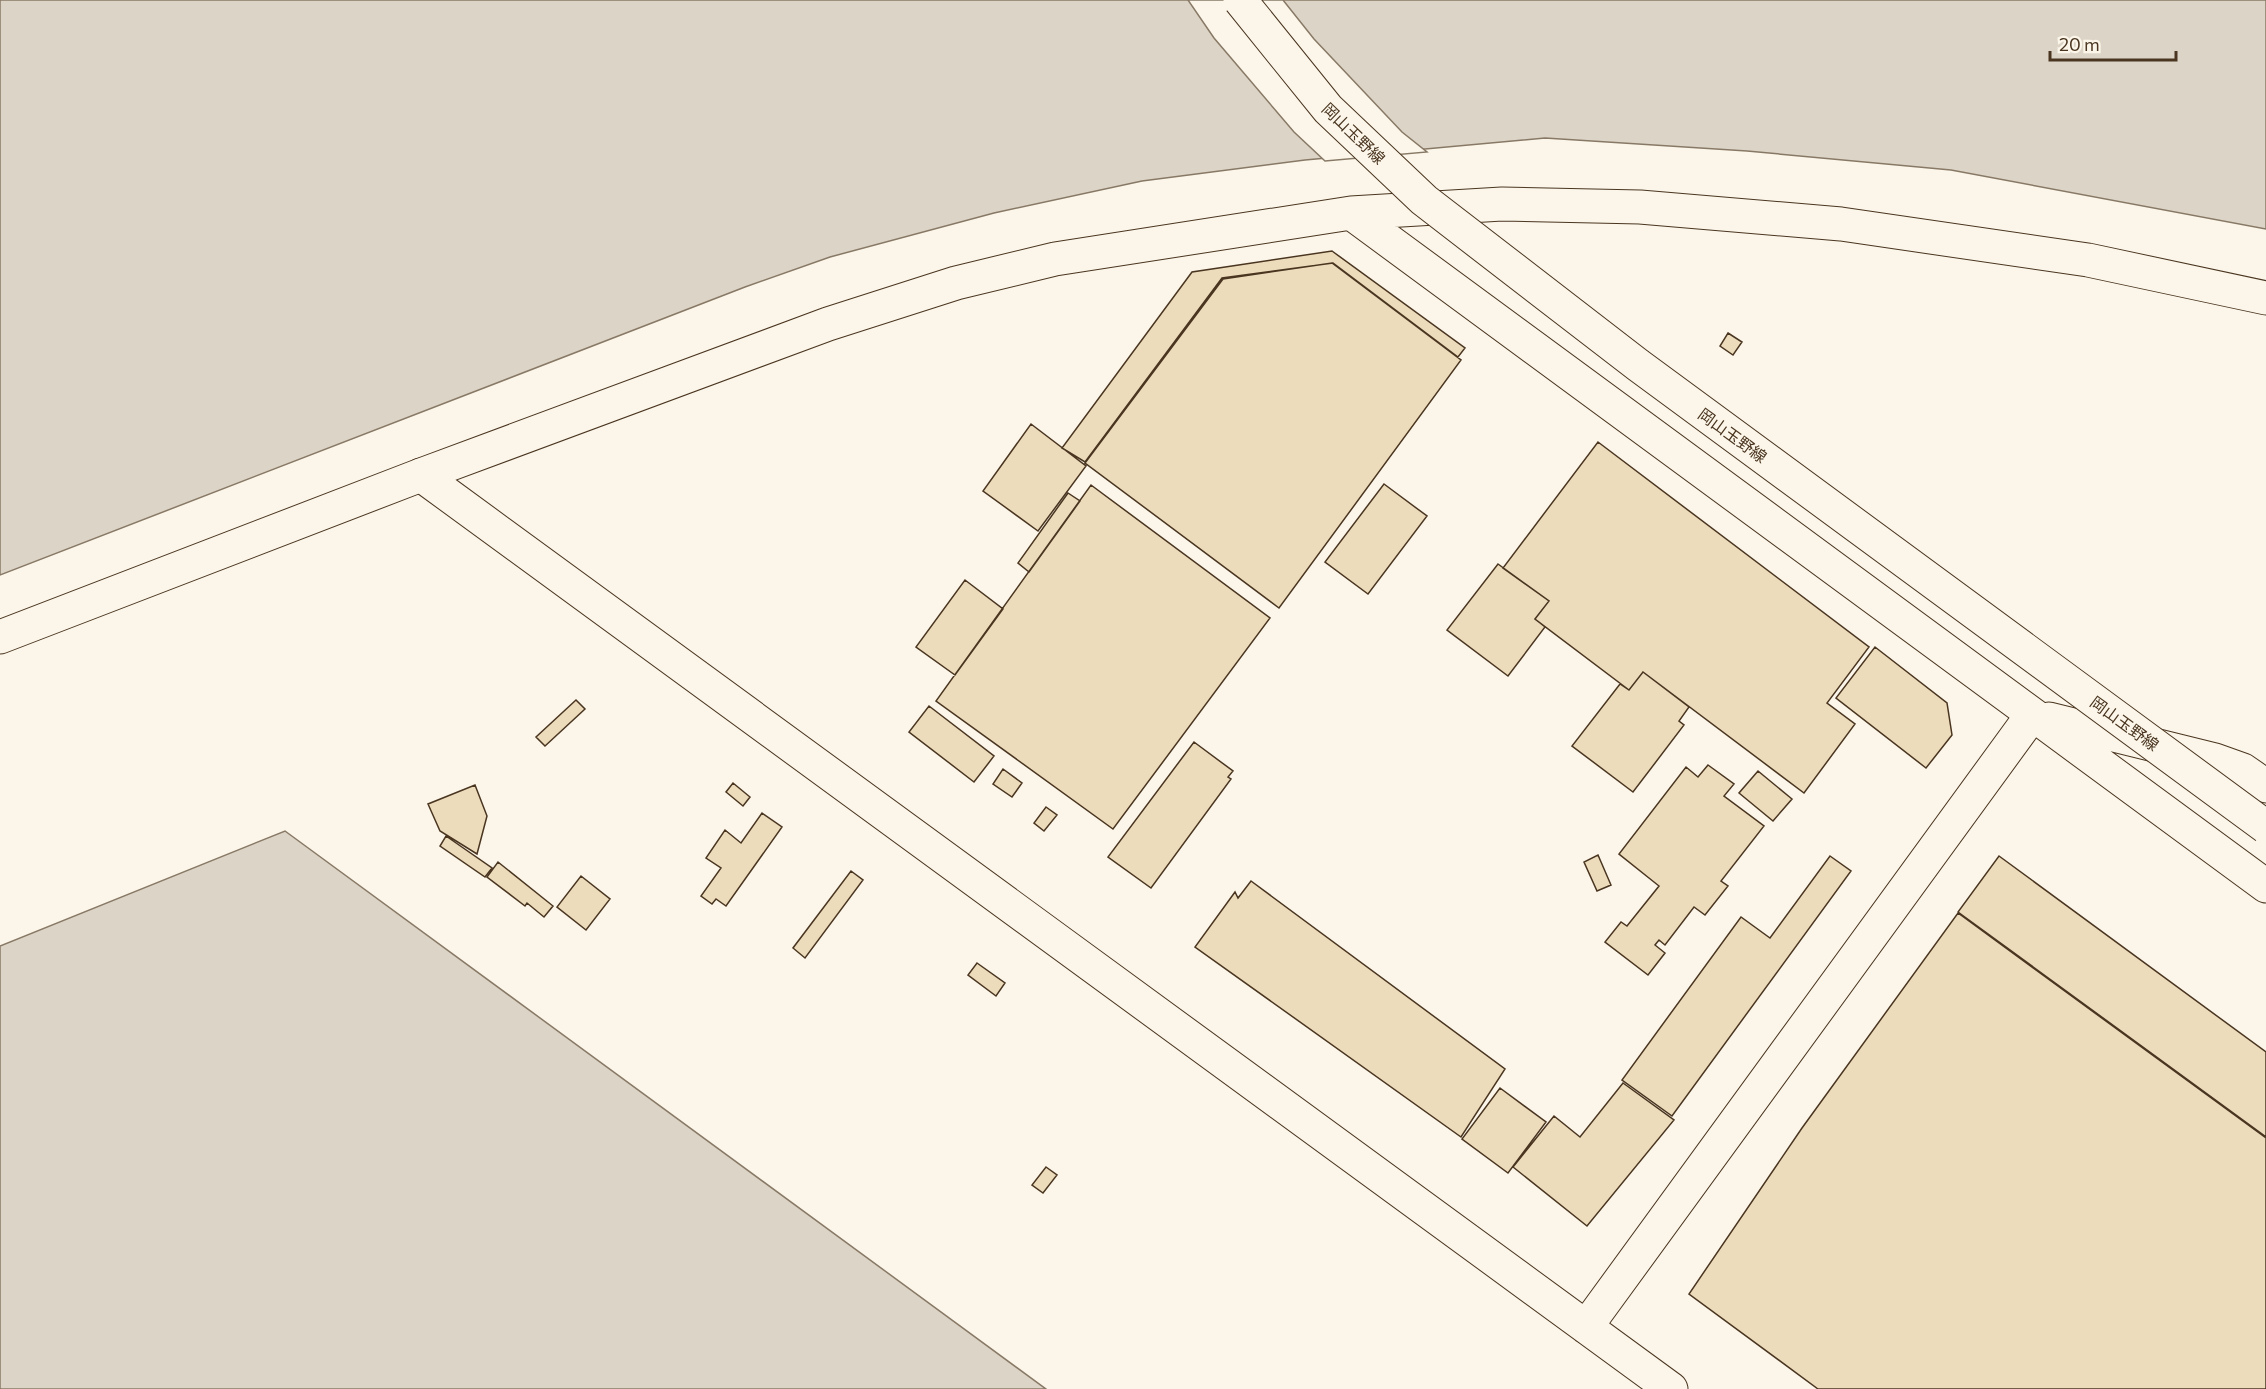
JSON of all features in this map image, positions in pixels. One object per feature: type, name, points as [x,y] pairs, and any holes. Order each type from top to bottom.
[{"type":"street","name":"岡山玉野線","points":[[1240,0],[1328,109],[1424,200],[1638,365],[2266,827]]},
{"type":"street","points":[[0,637],[828,324],[956,283],[1055,259],[1351,213],[1502,204],[1628,207],[1841,224],[2088,260],[2266,298]]},
{"type":"street","points":[[1351,213],[2266,886]]},
{"type":"street","points":[[421,476],[1671,1389]]},
{"type":"street","points":[[2032,715],[2215,760],[2243,770],[2266,786]]},
{"type":"street","points":[[1586,1327],[2032,715]]},
{"type":"shaded area","points":[[0,0],[2266,0],[2266,229],[1951,170],[1747,151],[1545,138],[1305,160],[1142,181],[994,213],[830,257],[745,287],[0,575]]},
{"type":"shaded area","points":[[285,831],[1046,1389],[0,1389],[0,946]]},
{"type":"pier","points":[[1188,0],[1283,0],[1314,39],[1402,132],[1427,152],[1325,161],[1294,132],[1214,38]]},
{"type":"building","points":[[1332,251],[1465,348],[1458,357],[1333,263],[1222,278],[1085,462],[1062,448],[1192,272]]},
{"type":"building","points":[[1332,263],[1461,360],[1279,608],[1085,463],[1223,279]]},
{"type":"building","points":[[1728,333],[1742,342],[1733,355],[1720,346]]},
{"type":"building","points":[[1031,424],[1086,466],[1038,531],[983,491]]},
{"type":"building","points":[[1598,442],[1869,647],[1827,703],[1855,724],[1804,793],[1643,672],[1629,690],[1535,619],[1549,601],[1503,568]]},
{"type":"building","points":[[1384,484],[1427,516],[1368,594],[1325,562]]},
{"type":"building","points":[[1091,485],[1270,618],[1113,829],[936,701]]},
{"type":"building","points":[[1068,493],[1080,501],[1029,572],[1018,563]]},
{"type":"building","points":[[1498,564],[1549,601],[1535,619],[1545,627],[1508,676],[1447,630]]},
{"type":"building","points":[[965,580],[1003,609],[955,675],[916,647]]},
{"type":"building","points":[[1875,647],[1947,703],[1952,735],[1926,768],[1836,698]]},
{"type":"building","points":[[1643,672],[1689,707],[1679,721],[1684,725],[1633,792],[1572,746],[1620,684],[1629,690]]},
{"type":"building","points":[[576,700],[585,709],[545,746],[536,737]]},
{"type":"building","points":[[929,706],[994,756],[974,782],[909,732]]},
{"type":"building","points":[[1194,742],[1233,771],[1228,777],[1231,779],[1151,888],[1108,857]]},
{"type":"building","points":[[1708,765],[1734,784],[1724,796],[1764,826],[1721,881],[1728,886],[1705,915],[1694,907],[1665,945],[1659,940],[1655,945],[1665,953],[1648,975],[1605,942],[1621,922],[1627,926],[1659,886],[1619,854],[1686,767],[1698,777]]},
{"type":"building","points":[[1003,769],[1022,783],[1012,797],[993,784]]},
{"type":"building","points":[[1758,771],[1792,799],[1773,821],[1739,793]]},
{"type":"building","points":[[733,783],[750,797],[743,806],[726,792]]},
{"type":"building","points":[[475,785],[487,816],[477,854],[440,831],[428,804]]},
{"type":"building","points":[[1046,807],[1057,815],[1044,831],[1034,823]]},
{"type":"building","points":[[762,813],[782,827],[726,906],[716,899],[712,904],[701,896],[721,868],[706,858],[725,830],[741,843]]},
{"type":"building","points":[[446,836],[492,868],[485,877],[440,846]]},
{"type":"building","points":[[1598,855],[1611,885],[1597,891],[1584,862]]},
{"type":"building","points":[[1830,856],[1851,871],[1672,1116],[1622,1080],[1741,917],[1770,938]]},
{"type":"building","points":[[1999,856],[2266,1052],[2266,1137],[1958,912]]},
{"type":"building","points":[[498,862],[553,906],[544,917],[527,903],[525,906],[487,877]]},
{"type":"building","points":[[851,871],[863,880],[805,958],[793,948]]},
{"type":"building","points":[[581,876],[610,899],[586,930],[557,907]]},
{"type":"building","points":[[1251,881],[1505,1069],[1461,1137],[1195,947],[1235,892],[1238,898]]},
{"type":"building","points":[[1958,913],[2266,1138],[2266,1389],[1818,1389],[1689,1294],[1802,1128]]},
{"type":"building","points":[[977,963],[1005,983],[996,996],[968,975]]},
{"type":"building","points":[[1623,1083],[1674,1120],[1587,1226],[1513,1167],[1554,1116],[1580,1137]]},
{"type":"building","points":[[1500,1088],[1546,1122],[1508,1173],[1462,1139]]},
{"type":"building","points":[[1046,1167],[1057,1175],[1043,1193],[1032,1185]]}]
